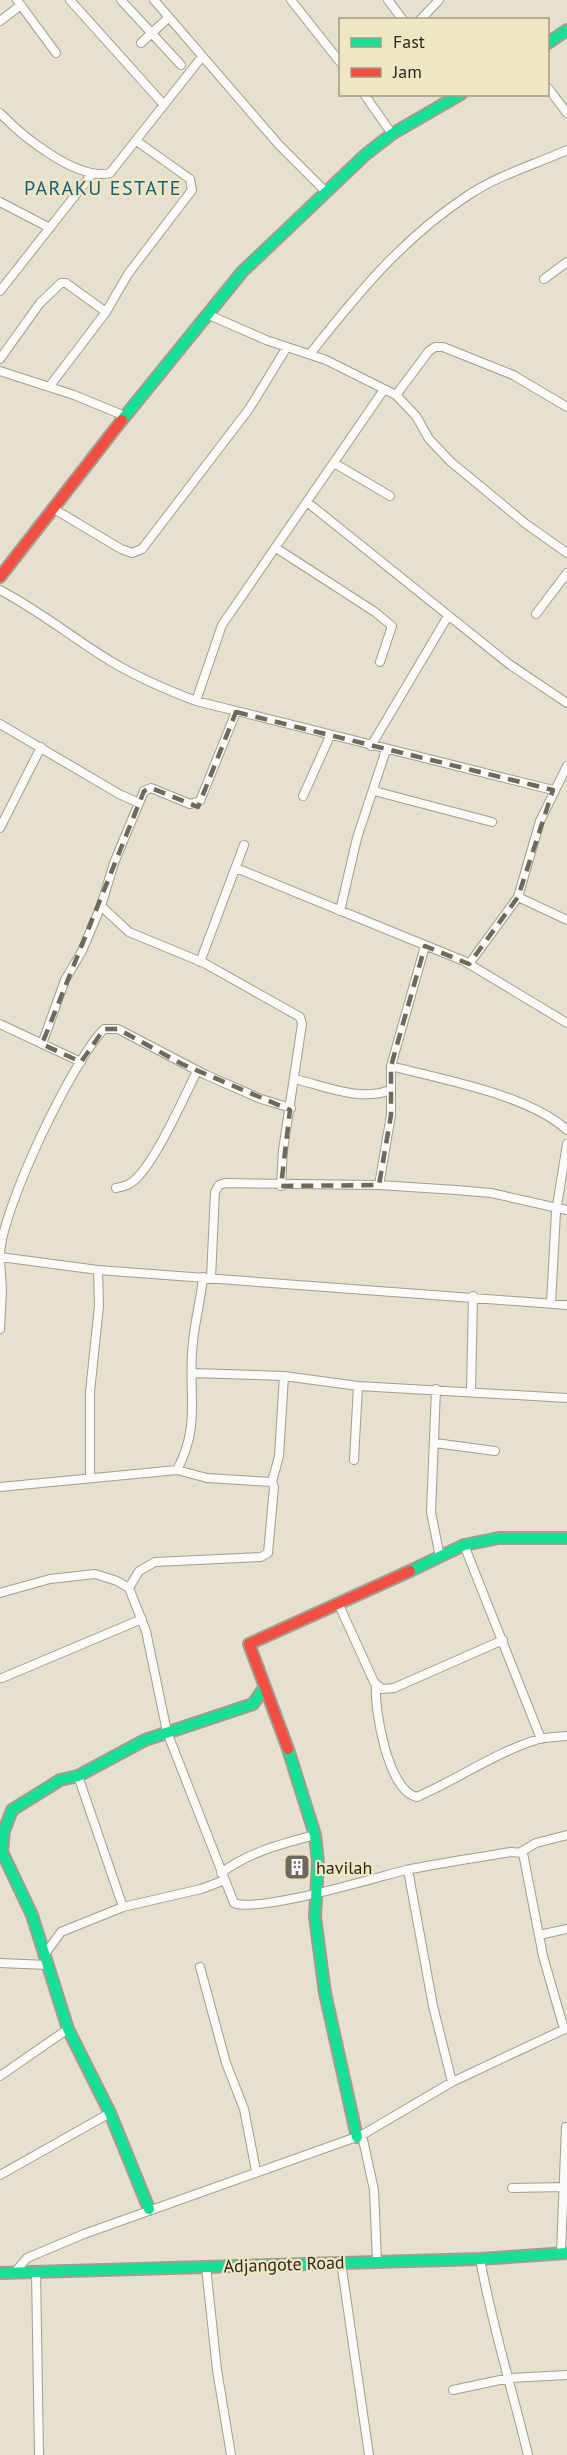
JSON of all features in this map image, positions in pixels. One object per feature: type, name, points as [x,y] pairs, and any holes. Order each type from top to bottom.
[{"type":"street","points":[[69,0],[164,105]]},
{"type":"street","points":[[121,0],[181,65]]},
{"type":"street","points":[[154,0],[201,58],[279,145],[326,192]]},
{"type":"street","points":[[291,0],[339,61]]},
{"type":"street","points":[[388,0],[402,18]]},
{"type":"street","points":[[422,18],[439,0]]},
{"type":"street","points":[[0,21],[19,3],[56,53]]},
{"type":"street","points":[[141,44],[168,18]]},
{"type":"street","points":[[549,42],[567,30]]},
{"type":"street","points":[[0,113],[37,144],[77,169],[92,174],[110,173],[138,142],[201,58]]},
{"type":"street","points":[[549,89],[567,113]]},
{"type":"street","points":[[365,96],[392,134]]},
{"type":"street","points":[[0,577],[125,416],[242,272],[326,192],[392,134],[456,96]]},
{"type":"street","points":[[49,387],[106,312],[128,274],[192,190],[190,179],[138,142]]},
{"type":"street","points":[[310,354],[349,303],[385,262],[440,217],[468,196],[491,183],[567,150]]},
{"type":"street","points":[[0,290],[92,174]]},
{"type":"street","points":[[0,202],[50,228]]},
{"type":"street","points":[[544,279],[567,262]]},
{"type":"street","points":[[0,359],[40,303],[61,283],[66,283],[106,312]]},
{"type":"street","points":[[207,314],[287,347],[310,354],[383,391],[396,395],[416,416],[429,439],[451,462],[526,524],[567,553]]},
{"type":"street","points":[[54,509],[121,549],[132,553],[142,549],[249,409],[287,347]]},
{"type":"street","points":[[396,395],[429,351],[435,347],[443,347],[513,375],[567,407]]},
{"type":"street","points":[[0,371],[125,416]]},
{"type":"street","points":[[196,701],[222,625],[383,391]]},
{"type":"street","points":[[334,463],[390,496]]},
{"type":"street","points":[[307,502],[509,664],[567,703]]},
{"type":"street","points":[[276,548],[375,612],[392,626],[380,662]]},
{"type":"street","points":[[536,614],[567,573]]},
{"type":"street","points":[[0,590],[29,605],[113,663],[148,682],[196,701],[553,790]]},
{"type":"street","points":[[371,746],[448,616]]},
{"type":"street","points":[[42,1044],[65,980],[82,951],[101,906],[114,863],[147,788],[190,804],[200,801],[236,712]]},
{"type":"street","points":[[0,724],[119,794],[139,803]]},
{"type":"street","points":[[303,796],[330,736]]},
{"type":"street","points":[[0,828],[41,747]]},
{"type":"street","points":[[340,911],[357,838],[386,750]]},
{"type":"street","points":[[469,964],[518,897],[540,821],[553,790],[567,766]]},
{"type":"street","points":[[374,790],[492,822]]},
{"type":"street","points":[[200,962],[244,845]]},
{"type":"street","points":[[236,868],[469,964],[567,1023]]},
{"type":"street","points":[[518,897],[567,920]]},
{"type":"street","points":[[101,906],[129,932],[200,962],[300,1017],[302,1024],[281,1185]]},
{"type":"street","points":[[379,1185],[391,1115],[391,1066],[425,946]]},
{"type":"street","points":[[0,1024],[81,1062]]},
{"type":"street","points":[[0,1329],[2,1290],[0,1257],[7,1221],[36,1148],[93,1040],[104,1029],[118,1029],[197,1071],[261,1099],[291,1108]]},
{"type":"street","points":[[391,1066],[519,1102],[557,1121],[567,1130]]},
{"type":"street","points":[[116,1188],[130,1184],[158,1148],[197,1071]]},
{"type":"street","points":[[295,1079],[362,1095],[376,1096],[390,1090]]},
{"type":"street","points":[[551,1303],[556,1208],[567,1144]]},
{"type":"street","points":[[177,1470],[187,1449],[193,1421],[192,1342],[207,1277],[215,1192],[219,1185],[225,1183],[379,1185],[491,1192],[567,1210]]},
{"type":"street","points":[[0,1257],[98,1270],[473,1296],[567,1305]]},
{"type":"street","points":[[90,1478],[90,1392],[99,1306],[98,1270]]},
{"type":"street","points":[[471,1391],[473,1296]]},
{"type":"street","points":[[192,1373],[284,1376],[358,1386],[567,1398]]},
{"type":"street","points":[[129,1588],[139,1571],[155,1562],[261,1557],[268,1552],[273,1510],[272,1482],[279,1456],[284,1376]]},
{"type":"street","points":[[354,1460],[358,1386]]},
{"type":"street","points":[[436,1389],[432,1521],[440,1557]]},
{"type":"street","points":[[435,1443],[495,1451]]},
{"type":"street","points":[[0,1487],[177,1470],[207,1478],[272,1482]]},
{"type":"street","points":[[377,2261],[374,2190],[325,1993],[315,1917],[318,1862],[315,1835],[284,1736],[249,1644],[339,1605],[464,1545],[499,1538],[567,1538]]},
{"type":"street","points":[[464,1545],[541,1739]]},
{"type":"street","points":[[0,1593],[50,1579],[95,1574],[117,1581],[129,1588],[142,1619],[167,1732],[231,1899],[240,1905],[315,1893],[408,1870],[521,1852],[536,1843],[567,1835]]},
{"type":"street","points":[[339,1605],[376,1684],[382,1689],[394,1688],[503,1640]]},
{"type":"street","points":[[2,1678],[142,1619]]},
{"type":"street","points":[[376,1684],[374,1704],[393,1771],[402,1791],[411,1796],[417,1797],[454,1780],[488,1760],[541,1739],[567,1736]]},
{"type":"street","points":[[149,2209],[110,2113],[68,2028],[32,1915],[2,1852],[4,1831],[12,1810],[60,1780],[78,1776],[145,1740],[253,1704],[264,1688]]},
{"type":"street","points":[[78,1776],[123,1907]]},
{"type":"street","points":[[47,1959],[61,1932],[123,1907],[201,1890],[223,1876],[236,1862],[269,1847],[315,1835]]},
{"type":"street","points":[[15,2272],[27,2259],[149,2209],[359,2136],[452,2082],[565,2029],[543,1956],[526,1865],[521,1852]]},
{"type":"street","points":[[408,1870],[433,2006],[452,2082]]},
{"type":"street","points":[[539,1935],[567,1929]]},
{"type":"street","points":[[0,1963],[47,1959]]},
{"type":"street","points":[[200,1967],[226,2063],[244,2109],[256,2171]]},
{"type":"street","points":[[0,2076],[68,2028]]},
{"type":"street","points":[[0,2175],[110,2113]]},
{"type":"street","points":[[564,2253],[566,2127]]},
{"type":"street","points":[[512,2188],[564,2187]]},
{"type":"street","name":"Adjangote Road","points":[[0,2273],[480,2259],[564,2253]]},
{"type":"street","points":[[480,2259],[489,2310],[510,2378],[528,2455]]},
{"type":"street","points":[[340,2262],[369,2455]]},
{"type":"street","points":[[206,2267],[217,2370],[231,2455]]},
{"type":"street","points":[[36,2271],[39,2455]]},
{"type":"street","points":[[453,2390],[510,2378],[567,2375]]},
{"type":"highlighted area","points":[[236,712],[553,790],[518,897],[469,964],[425,946],[391,1066],[391,1115],[379,1185],[281,1186],[290,1110],[182,1064],[118,1029],[104,1029],[81,1062],[42,1044],[144,791],[151,788],[198,807]]},
{"type":"traffic: fast","points":[[549,42],[567,30]]},
{"type":"traffic: fast","points":[[122,420],[242,272],[365,155],[392,134],[458,96]]},
{"type":"traffic: fast","points":[[410,1571],[464,1545],[499,1538],[567,1538]]},
{"type":"traffic: fast","points":[[149,2209],[110,2113],[68,2029],[32,1915],[2,1852],[4,1831],[12,1810],[60,1780],[78,1776],[145,1740],[253,1704],[264,1688]]},
{"type":"traffic: fast","points":[[288,1749],[315,1835],[318,1862],[315,1917],[325,1993],[357,2137]]},
{"type":"traffic: fast","points":[[0,2273],[480,2259],[567,2253]]},
{"type":"traffic: jam","points":[[0,577],[122,420]]},
{"type":"traffic: jam","points":[[288,1749],[249,1644],[410,1571]]},
{"type":"place","name":"havilah","points":[[297,1867]]},
{"type":"district","name":"PARAKU ESTATE","points":[[103,188]]}]
